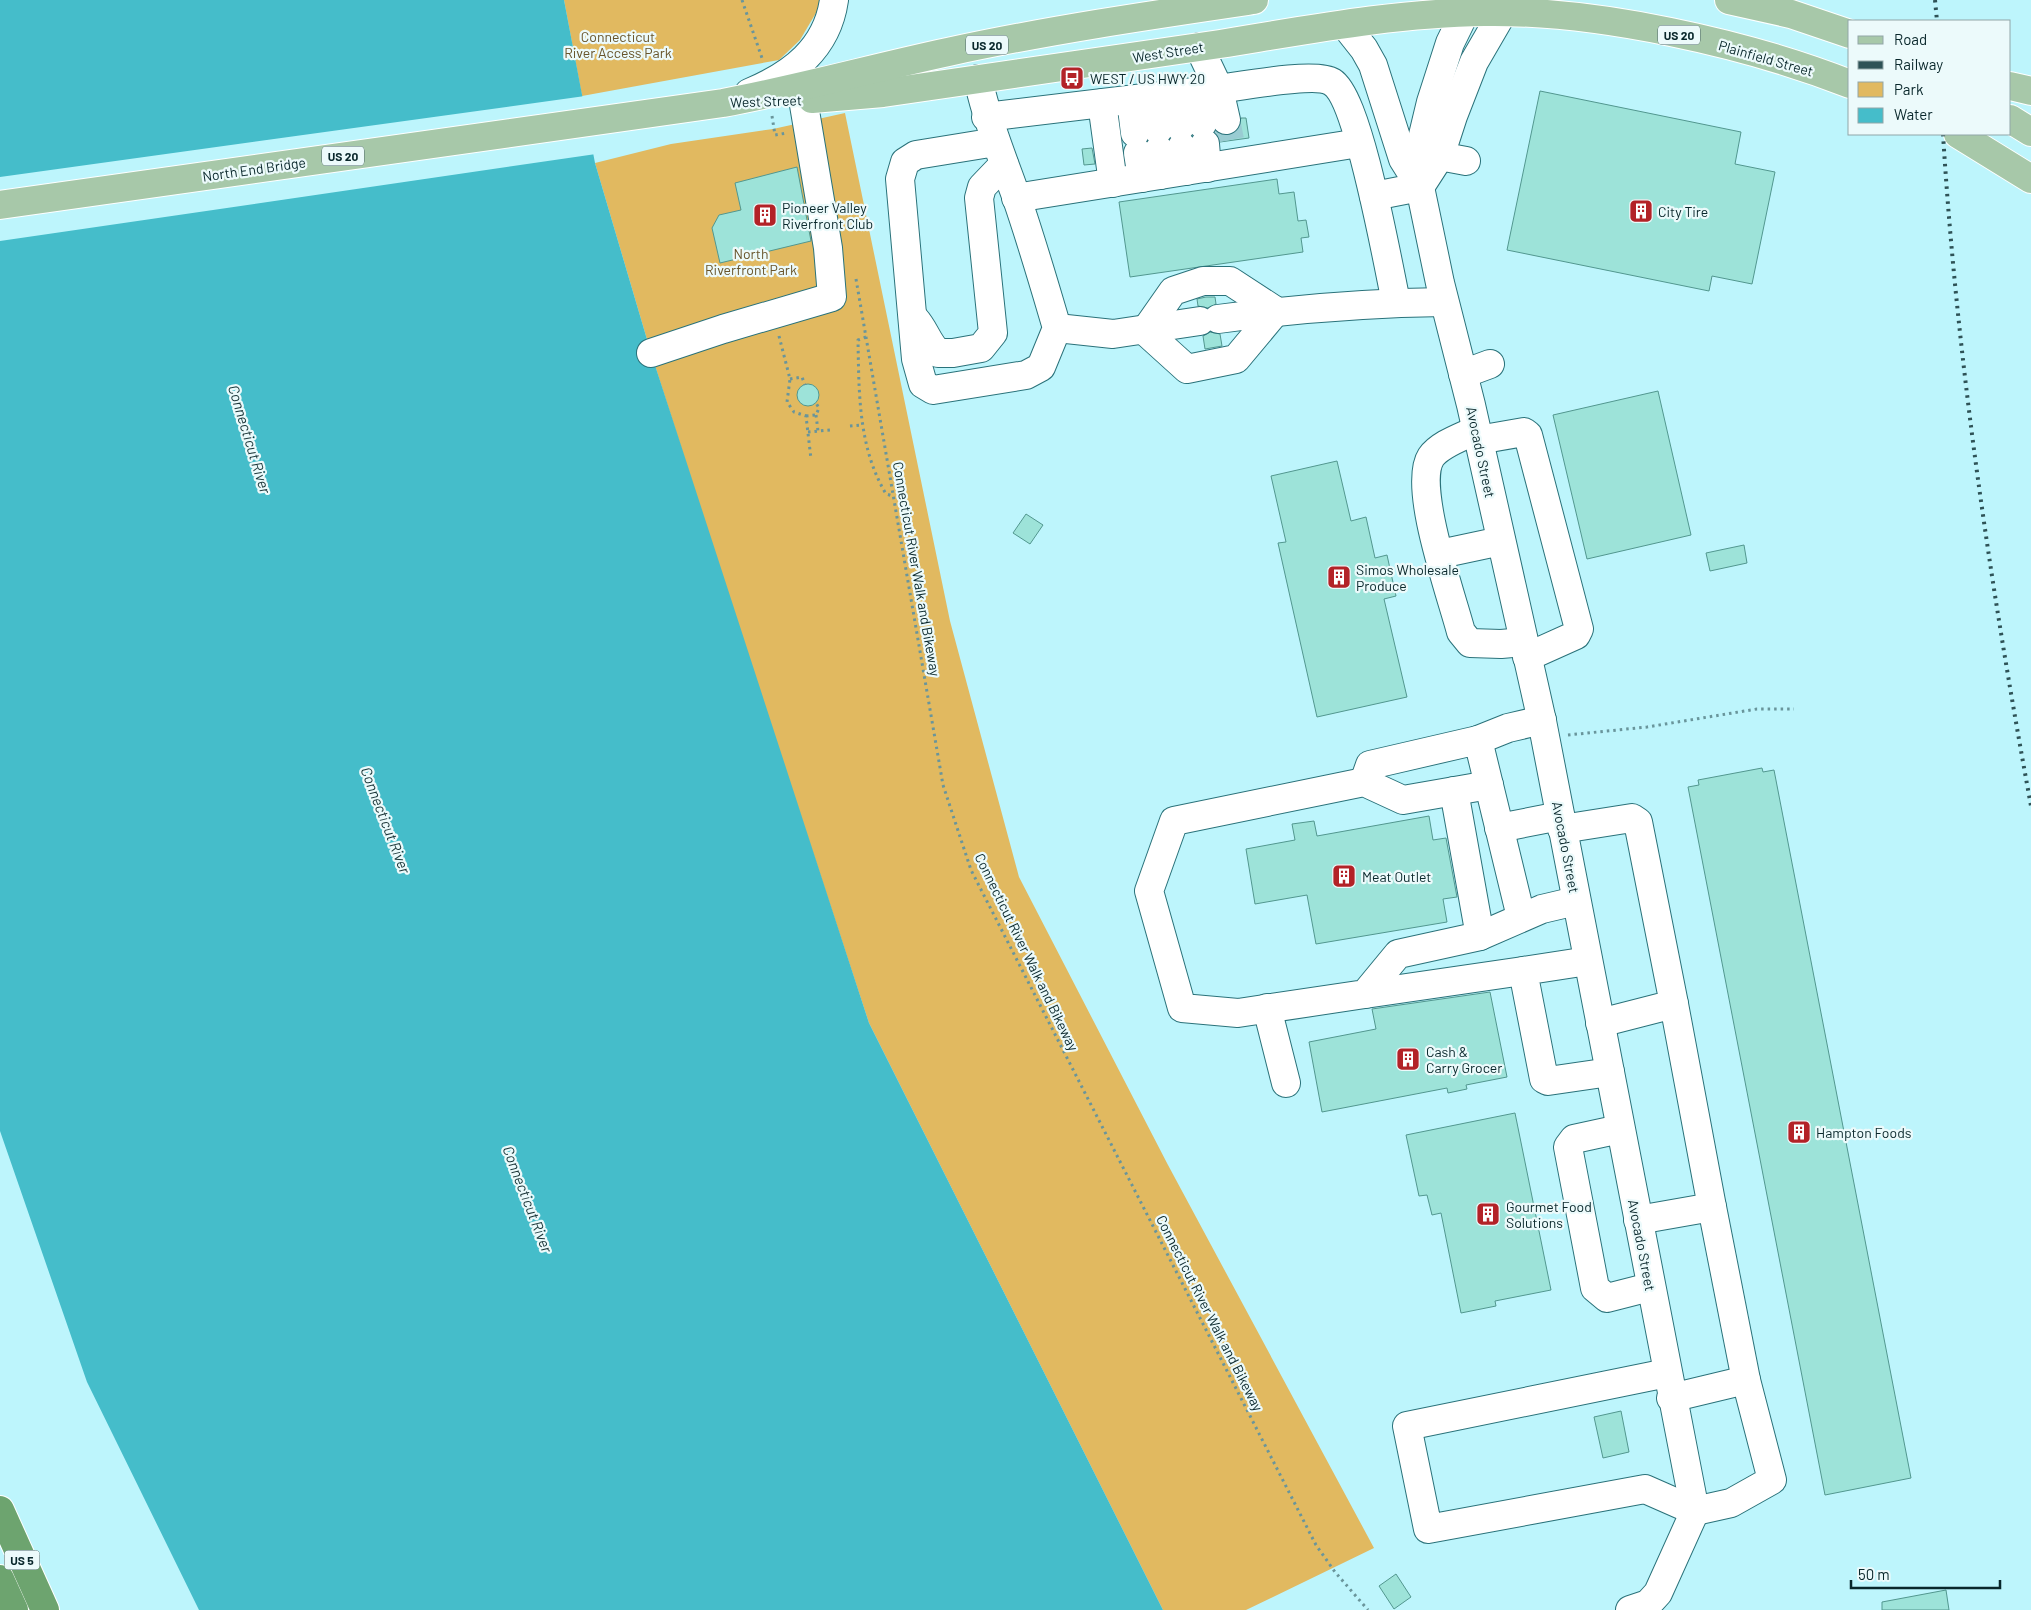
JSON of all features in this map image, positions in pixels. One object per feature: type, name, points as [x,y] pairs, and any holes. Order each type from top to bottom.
[{"type":"highway","name":"US 5","points":[[0,1510],[46,1610]]},
{"type":"highway","name":"US 5","points":[[0,1579],[14,1610]]},
{"type":"main road","name":"West Street","points":[[686,108],[769,95],[972,48],[1143,16],[1254,0]]},
{"type":"main road","points":[[1729,0],[1791,14],[1848,33]]},
{"type":"main road","name":"West Street","points":[[723,103],[883,93],[1468,6]]},
{"type":"main road","name":"Plainfield Street","points":[[1468,6],[1506,6],[1678,35],[1778,59],[1848,83]]},
{"type":"main road","points":[[972,48],[978,80]]},
{"type":"main road","points":[[2011,86],[2031,91]]},
{"type":"main road","name":"North End Bridge","points":[[0,205],[686,108]]},
{"type":"main road","points":[[2011,120],[2031,132]]},
{"type":"main road","points":[[1960,135],[2031,179]]},
{"type":"street","points":[[723,103],[775,82],[800,64],[821,40],[830,20],[834,0]]},
{"type":"street","name":"Avocado Street","points":[[1442,157],[1442,65],[1468,6]]},
{"type":"street","name":"Avocado Street","points":[[1420,187],[1442,157],[1467,78],[1506,6]]},
{"type":"street","name":"Avocado Street","points":[[1345,25],[1364,49],[1373,66],[1403,160],[1420,187],[1444,302],[1463,374],[1543,729],[1669,1386],[1695,1512]]},
{"type":"street","points":[[1183,148],[1176,95],[1199,47]]},
{"type":"street","points":[[986,117],[1314,77],[1332,82],[1342,92],[1359,143],[1374,196],[1396,302]]},
{"type":"street","points":[[978,80],[986,117],[1000,153],[1016,198],[1057,328],[1041,366],[1026,376],[933,390],[923,384],[916,359],[900,179],[905,162],[916,155],[1000,153]]},
{"type":"street","points":[[1176,95],[1183,148]]},
{"type":"street","points":[[1176,95],[1183,148]]},
{"type":"street","points":[[651,353],[723,329],[832,297],[828,248],[803,99]]},
{"type":"street","points":[[1102,103],[1113,183]]},
{"type":"street","points":[[1016,198],[1113,183],[1183,148],[1359,143]]},
{"type":"street","points":[[912,316],[922,327],[929,344],[938,352],[953,353],[981,348],[993,333],[979,198],[982,186],[1000,153]]},
{"type":"street","points":[[1374,196],[1420,187]]},
{"type":"street","points":[[1145,330],[1173,291],[1203,281],[1230,280],[1276,311]]},
{"type":"street","points":[[1057,328],[1113,334],[1276,311],[1396,302],[1444,302]]},
{"type":"street","points":[[1145,330],[1187,369],[1236,359],[1276,311]]},
{"type":"street","points":[[1463,374],[1490,364]]},
{"type":"street","points":[[1524,432],[1528,435],[1579,630],[1576,635],[1526,649],[1501,644],[1470,643],[1462,632],[1427,509],[1424,473],[1430,459],[1437,450],[1477,435],[1524,432]]},
{"type":"street","points":[[1440,554],[1501,541]]},
{"type":"street","points":[[1364,782],[1370,765],[1478,740],[1508,728],[1543,729]]},
{"type":"street","points":[[1478,740],[1521,917]]},
{"type":"street","points":[[1489,785],[1403,800],[1364,782],[1174,820],[1149,891],[1182,1008],[1238,1012],[1588,961]]},
{"type":"street","points":[[1454,791],[1480,936]]},
{"type":"street","points":[[1499,828],[1632,818],[1638,822],[1746,1380],[1772,1480],[1731,1503],[1695,1512],[1645,1489],[1428,1530],[1407,1426],[1669,1386],[1746,1380]]},
{"type":"street","points":[[1365,994],[1398,954],[1480,936],[1542,909],[1576,901]]},
{"type":"street","points":[[1523,971],[1544,1079],[1548,1081],[1610,1072]]},
{"type":"street","points":[[1600,1023],[1674,1004]]},
{"type":"street","points":[[1267,1008],[1286,1083]]},
{"type":"street","points":[[1620,1129],[1574,1139],[1568,1147],[1595,1288],[1607,1298],[1650,1287]]},
{"type":"street","points":[[1638,1220],[1712,1208]]},
{"type":"street","points":[[1637,1609],[1654,1600],[1663,1585],[1695,1512]]},
{"type":"path","points":[[742,0],[766,68]]},
{"type":"path","points":[[773,124],[775,135],[807,130]]},
{"type":"path","name":"Connecticut River Walk and Bikeway","points":[[854,270],[943,784],[971,870],[1316,1545],[1335,1572],[1368,1610]]},
{"type":"path","points":[[866,337],[858,340],[862,425],[880,485],[886,494],[893,496]]},
{"type":"path","points":[[781,344],[790,380],[787,402],[794,412],[806,416],[816,415]]},
{"type":"path","points":[[790,380],[802,377],[806,385]]},
{"type":"path","points":[[816,403],[819,408],[816,415],[818,431]]},
{"type":"path","points":[[806,416],[811,459]]},
{"type":"path","points":[[850,426],[862,425]]},
{"type":"path","points":[[808,432],[830,430]]},
{"type":"path","points":[[1543,729],[1647,727],[1757,709],[1794,708]]},
{"type":"green space","name":"Connecticut River Access Park","points":[[564,0],[823,1],[800,40],[779,60],[582,96]]},
{"type":"green space","name":"North Riverfront Park","points":[[845,113],[950,621],[1019,877],[1168,1165],[1374,1548],[1246,1610],[1163,1610],[869,1023],[651,353],[595,163],[671,144],[773,129]]},
{"type":"water","name":"Connecticut River","points":[[0,0],[564,0],[595,163],[651,353],[869,1023],[1163,1610],[199,1610],[87,1382],[0,1131]]},
{"type":"pier","points":[[585,96],[596,154],[0,241],[0,177]]},
{"type":"building","name":"City Tire","points":[[1540,91],[1741,132],[1735,164],[1775,172],[1752,284],[1712,276],[1709,291],[1507,250]]},
{"type":"building","points":[[1241,118],[1246,118],[1249,138],[1220,142],[1215,131],[1222,135],[1230,135],[1237,131]]},
{"type":"building","points":[[1092,148],[1095,164],[1084,165],[1082,149]]},
{"type":"building","name":"Pioneer Valley Riverfront Club","points":[[797,167],[811,241],[720,263],[712,228],[719,215],[741,210],[735,183]]},
{"type":"building","points":[[1277,179],[1279,194],[1294,192],[1298,221],[1306,220],[1309,237],[1301,238],[1303,252],[1130,277],[1119,202]]},
{"type":"building","points":[[1215,297],[1216,304],[1208,308],[1198,306],[1197,299]]},
{"type":"building","points":[[1210,332],[1220,334],[1222,346],[1205,349],[1203,336]]},
{"type":"building","points":[[808,384],[816,387],[819,395],[816,403],[808,406],[800,403],[797,395],[800,387]]},
{"type":"building","points":[[1658,391],[1691,535],[1587,559],[1553,415]]},
{"type":"building","name":"Simos Wholesale Produce","points":[[1337,461],[1351,521],[1366,517],[1375,558],[1387,555],[1396,596],[1384,599],[1407,697],[1317,717],[1278,543],[1286,542],[1271,476]]},
{"type":"building","points":[[1026,514],[1043,525],[1030,544],[1013,533]]},
{"type":"building","points":[[1744,545],[1747,563],[1710,571],[1706,553]]},
{"type":"building","name":"Hampton Foods","points":[[1762,768],[1763,772],[1774,770],[1911,1478],[1825,1495],[1688,787],[1699,785],[1698,780]]},
{"type":"building","name":"Meat Outlet","points":[[1429,816],[1433,840],[1446,838],[1457,897],[1443,899],[1447,922],[1316,944],[1307,895],[1255,904],[1246,849],[1295,840],[1292,824],[1314,821],[1317,836]]},
{"type":"building","name":"Cash & Carry Grocer","points":[[1490,992],[1507,1077],[1466,1085],[1467,1089],[1448,1093],[1447,1088],[1322,1112],[1309,1042],[1376,1029],[1372,1009]]},
{"type":"building","name":"Gourmet Food Solutions","points":[[1515,1113],[1551,1290],[1495,1301],[1496,1306],[1461,1313],[1441,1213],[1432,1215],[1427,1195],[1419,1196],[1406,1135]]},
{"type":"building","points":[[1621,1411],[1629,1452],[1603,1458],[1594,1417]]},
{"type":"building","points":[[1396,1574],[1411,1597],[1394,1609],[1379,1586]]},
{"type":"building","points":[[1946,1590],[1949,1610],[1882,1610],[1882,1602]]},
{"type":"tunnel","points":[[1226,120],[1230,140]]},
{"type":"railway","points":[[1935,0],[1937,20]]},
{"type":"railway","points":[[1943,135],[1957,303],[1977,471],[2002,639],[2031,806]]},
{"type":"place","name":"WEST / US HWY 20","points":[[1072,78]]},
{"type":"place","name":"City Tire","points":[[1641,211]]},
{"type":"place","name":"Pioneer Valley Riverfront Club","points":[[765,215]]},
{"type":"place","name":"Simos Wholesale Produce","points":[[1339,577]]},
{"type":"place","name":"Meat Outlet","points":[[1344,876]]},
{"type":"place","name":"Cash & Carry Grocer","points":[[1408,1059]]},
{"type":"place","name":"Hampton Foods","points":[[1799,1132]]},
{"type":"place","name":"Gourmet Food Solutions","points":[[1488,1214]]}]
